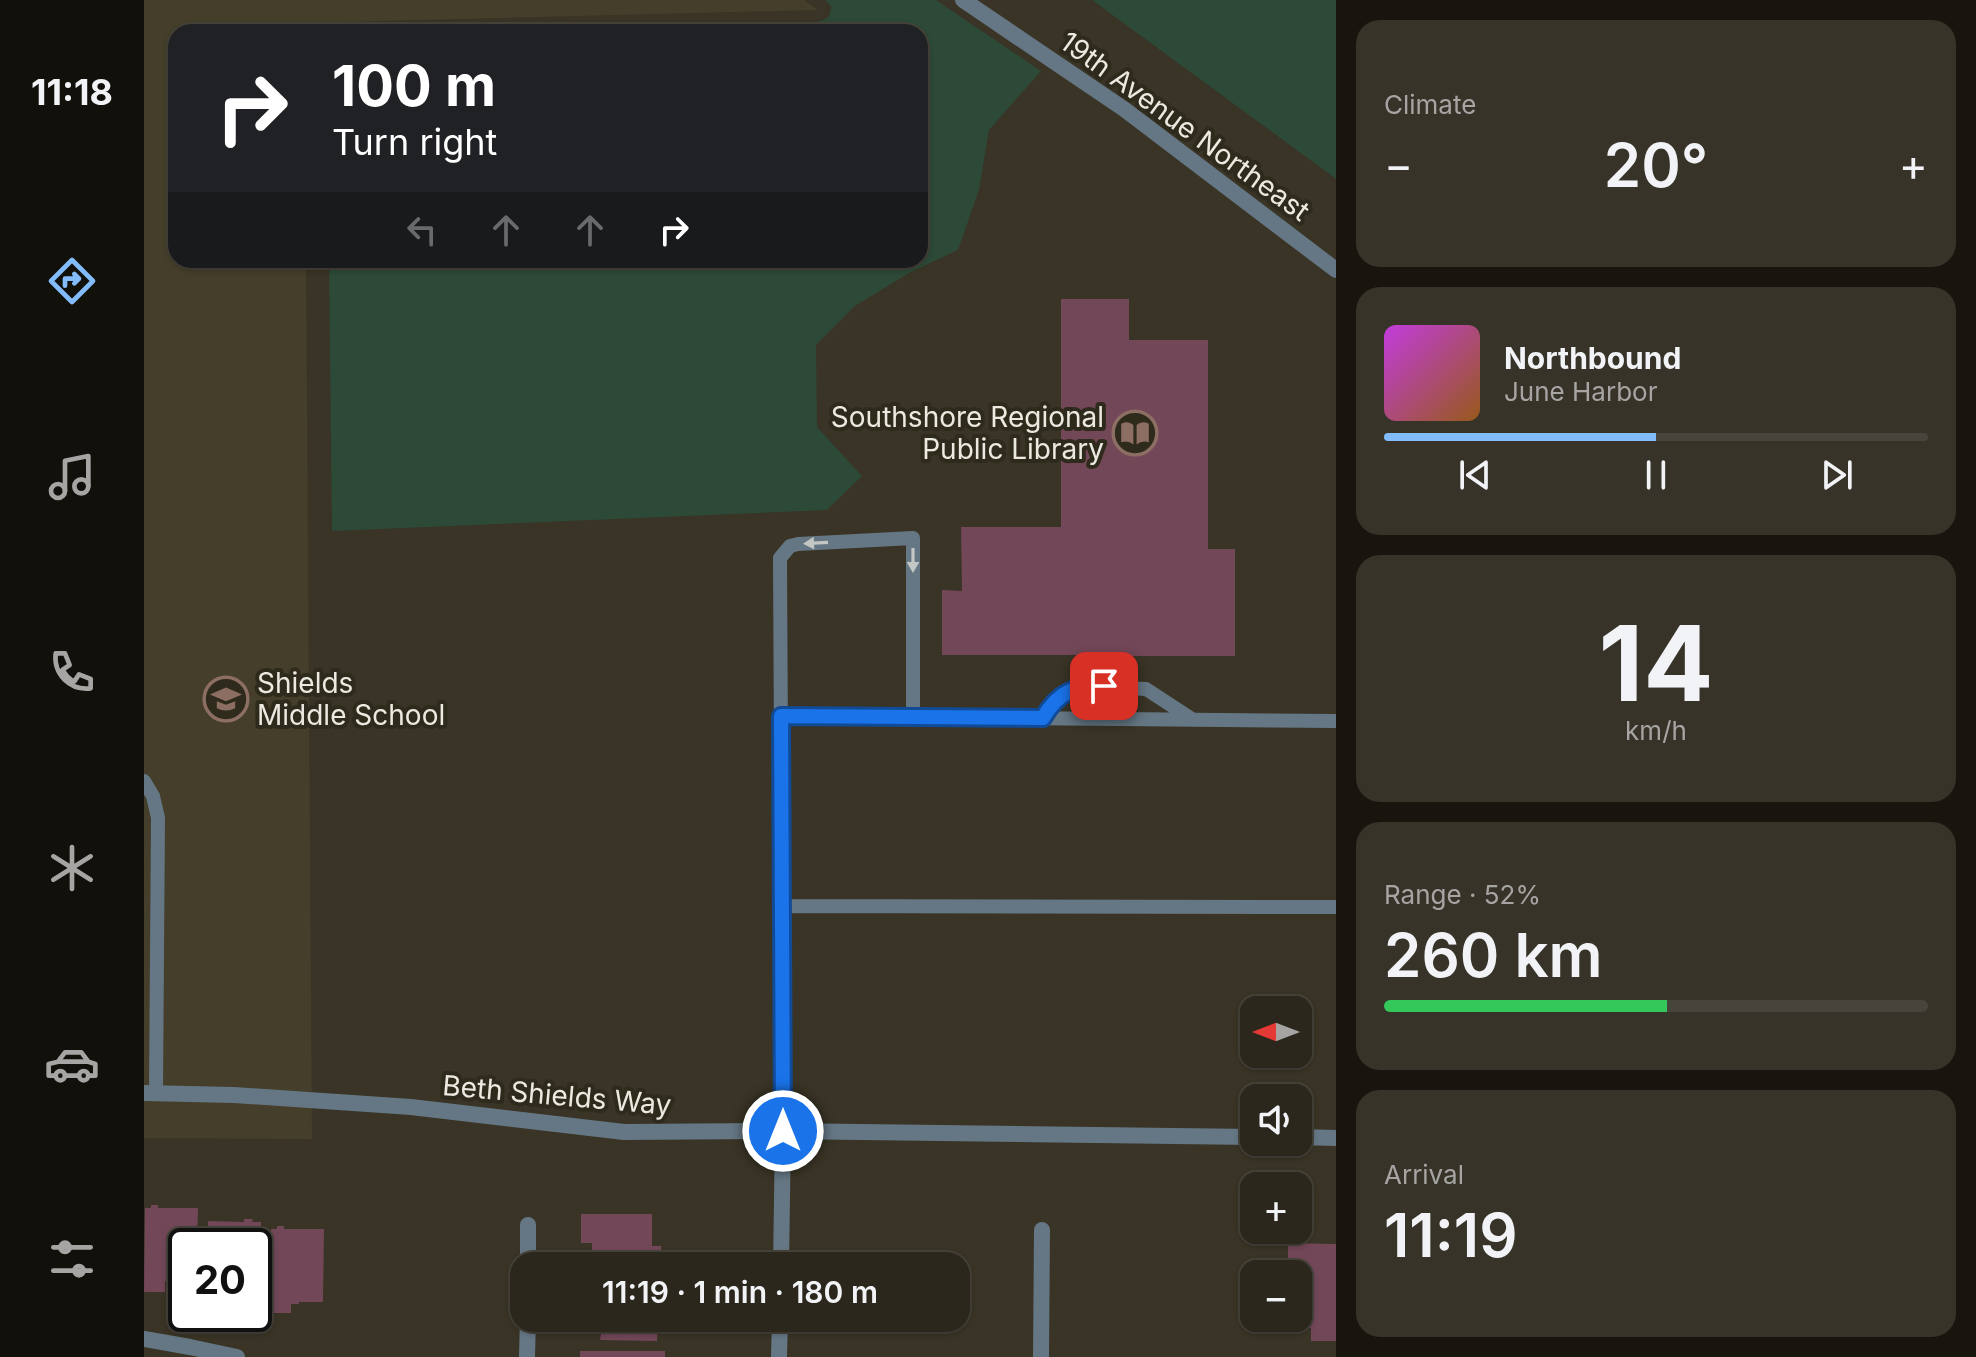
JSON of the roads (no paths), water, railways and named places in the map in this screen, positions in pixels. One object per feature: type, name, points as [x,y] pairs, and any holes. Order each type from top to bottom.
[{"type":"street","name":"19th Avenue Northeast","points":[[963,0],[1124,109],[1336,270]]},
{"type":"street","name":"Beth Shields Way","points":[[150,1093],[234,1095],[411,1107],[624,1132],[1240,1137]]},
{"type":"street","points":[[781,1252],[783,1131]]},
{"type":"street","points":[[1312,1137],[1336,1138]]},
{"type":"street","points":[[528,1225],[528,1252]]},
{"type":"street","points":[[1041,1357],[1042,1230]]},
{"type":"street","points":[[527,1357],[528,1332]]},
{"type":"street","points":[[779,1357],[780,1332]]},
{"type":"street","points":[[144,1339],[237,1357]]},
{"type":"lane","points":[[783,1131],[780,558],[790,546],[913,538],[913,717]]},
{"type":"lane","points":[[1043,718],[1065,692],[1085,686],[1146,689],[1192,719]]},
{"type":"lane","points":[[781,716],[1336,721]]},
{"type":"lane","points":[[144,781],[153,796],[158,818],[150,1002],[150,1093]]},
{"type":"lane","points":[[781,906],[1336,907]]},
{"type":"place","name":"Southshore Regional Public Library","points":[[1135,433]]},
{"type":"place","name":"Shields Middle School","points":[[226,699]]}]
